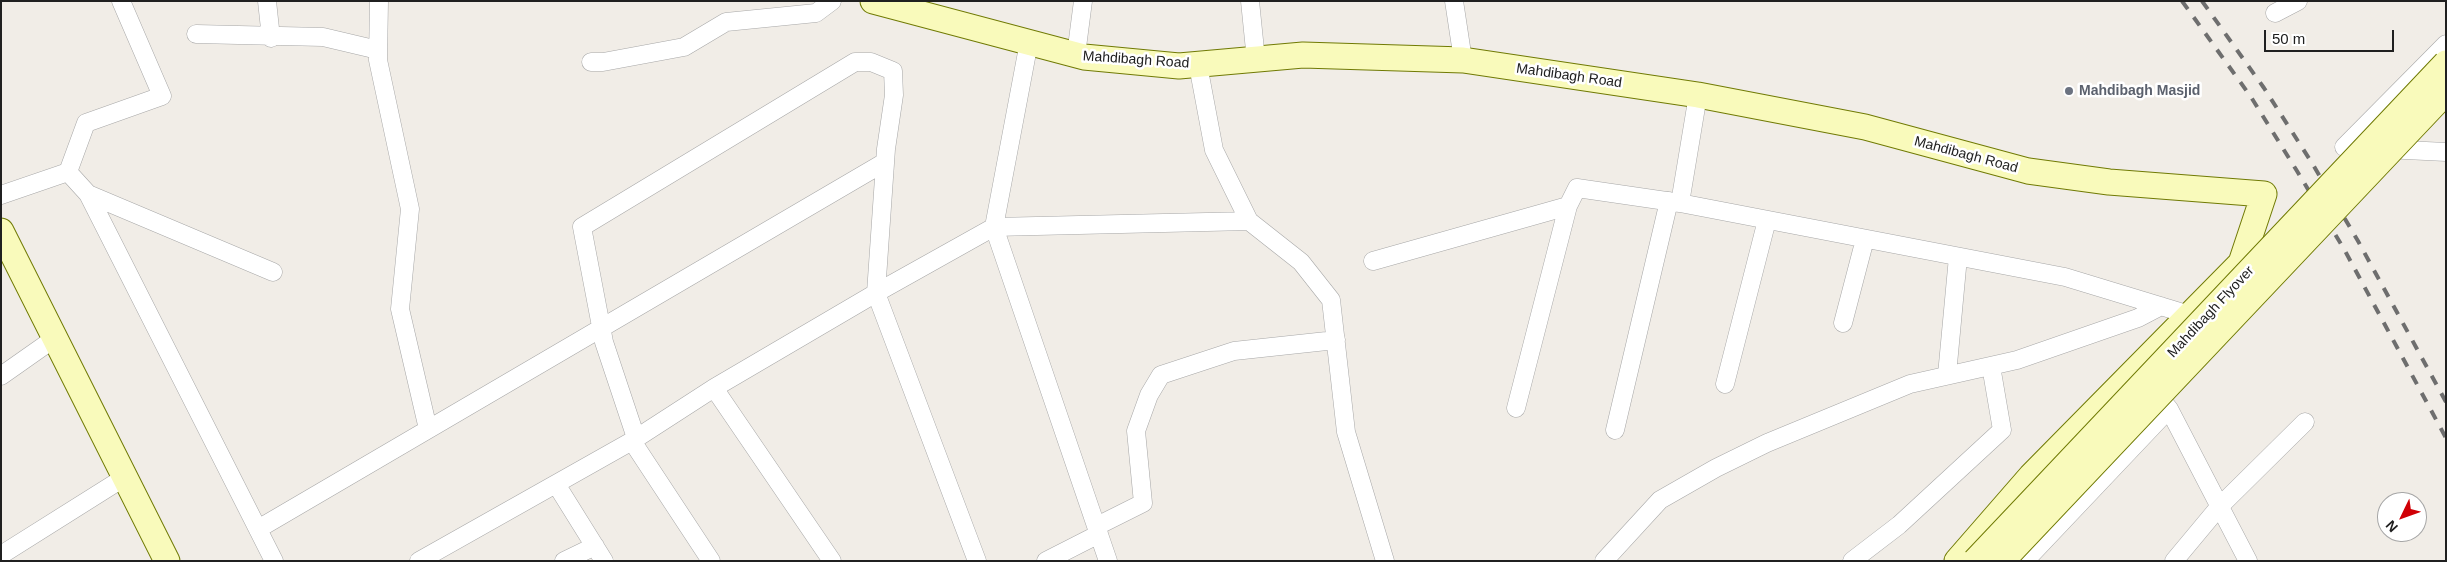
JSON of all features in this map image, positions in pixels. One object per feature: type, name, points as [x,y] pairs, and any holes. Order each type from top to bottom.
[{"type":"street","points":[[68,172],[86,123],[162,96],[120,1]]},
{"type":"street","points":[[267,1],[271,38]]},
{"type":"street","points":[[379,1],[378,60],[410,209],[400,309],[428,429]]},
{"type":"street","points":[[591,62],[603,62],[684,47],[726,22],[816,13],[832,1]]},
{"type":"street","name":"Mahdibagh Road","points":[[873,1],[929,9],[1029,42],[1076,55],[1179,66],[1303,56],[1463,60],[1698,95],[1865,127],[2028,171],[2109,182],[2264,194],[2241,263],[2190,315]]},
{"type":"street","points":[[1076,55],[1082,1]]},
{"type":"street","points":[[1250,1],[1256,60]]},
{"type":"street","points":[[1454,1],[1463,60]]},
{"type":"street","points":[[2275,13],[2298,1]]},
{"type":"street","points":[[196,34],[271,38],[324,37],[378,50]]},
{"type":"street","points":[[1029,42],[994,227],[1108,561]]},
{"type":"street","points":[[2446,44],[2344,147],[2446,152]]},
{"type":"street","points":[[711,561],[634,439],[604,342],[582,227],[855,62],[870,62],[893,72],[894,95],[885,162],[876,293],[977,561]]},
{"type":"street","name":"Mahdibagh Flyover","points":[[1976,561],[2446,63]]},
{"type":"street","points":[[1198,64],[1214,150],[1249,221],[1301,262],[1331,300],[1346,432],[1385,561]]},
{"type":"street","name":"Mahdibagh Flyover","points":[[2002,561],[2446,92]]},
{"type":"street","points":[[1615,430],[1674,202],[1698,95]]},
{"type":"street","points":[[258,529],[885,162]]},
{"type":"street","points":[[68,172],[88,194],[274,561]]},
{"type":"street","points":[[1,195],[68,172]]},
{"type":"street","points":[[1516,408],[1568,206],[1578,188],[1674,202],[2065,277],[2190,315],[2032,476],[1957,561]]},
{"type":"street","points":[[88,194],[273,272]]},
{"type":"street","points":[[1374,261],[1568,206]]},
{"type":"street","points":[[1725,384],[1767,220]]},
{"type":"street","points":[[419,561],[634,439],[714,388],[876,293],[994,227],[1249,221]]},
{"type":"street","points":[[1,231],[167,561]]},
{"type":"street","points":[[1843,323],[1865,239]]},
{"type":"street","points":[[1948,375],[1958,257]]},
{"type":"street","points":[[1604,561],[1660,500],[1716,468],[1767,443],[1910,384],[2017,360],[2138,318],[2161,306]]},
{"type":"street","points":[[1,376],[55,338]]},
{"type":"street","points":[[1046,561],[1143,503],[1136,431],[1149,395],[1161,375],[1234,351],[1336,340]]},
{"type":"street","points":[[1852,561],[1898,525],[2002,430],[1991,366]]},
{"type":"street","points":[[2136,370],[2169,408],[2218,506],[2237,535],[2248,561]]},
{"type":"street","points":[[714,388],[832,561]]},
{"type":"street","points":[[2025,561],[2169,408]]},
{"type":"street","points":[[2174,561],[2218,506],[2305,422]]},
{"type":"street","points":[[1,555],[125,477]]},
{"type":"street","points":[[556,484],[604,561]]},
{"type":"street","points":[[564,561],[594,546]]},
{"type":"railway","points":[[2182,1],[2251,97],[2297,171],[2344,249],[2446,438]]},
{"type":"railway","points":[[2202,1],[2264,88],[2312,163],[2358,241],[2446,402]]},
{"type":"place","name":"Mahdibagh Masjid","points":[[2069,91]]}]
